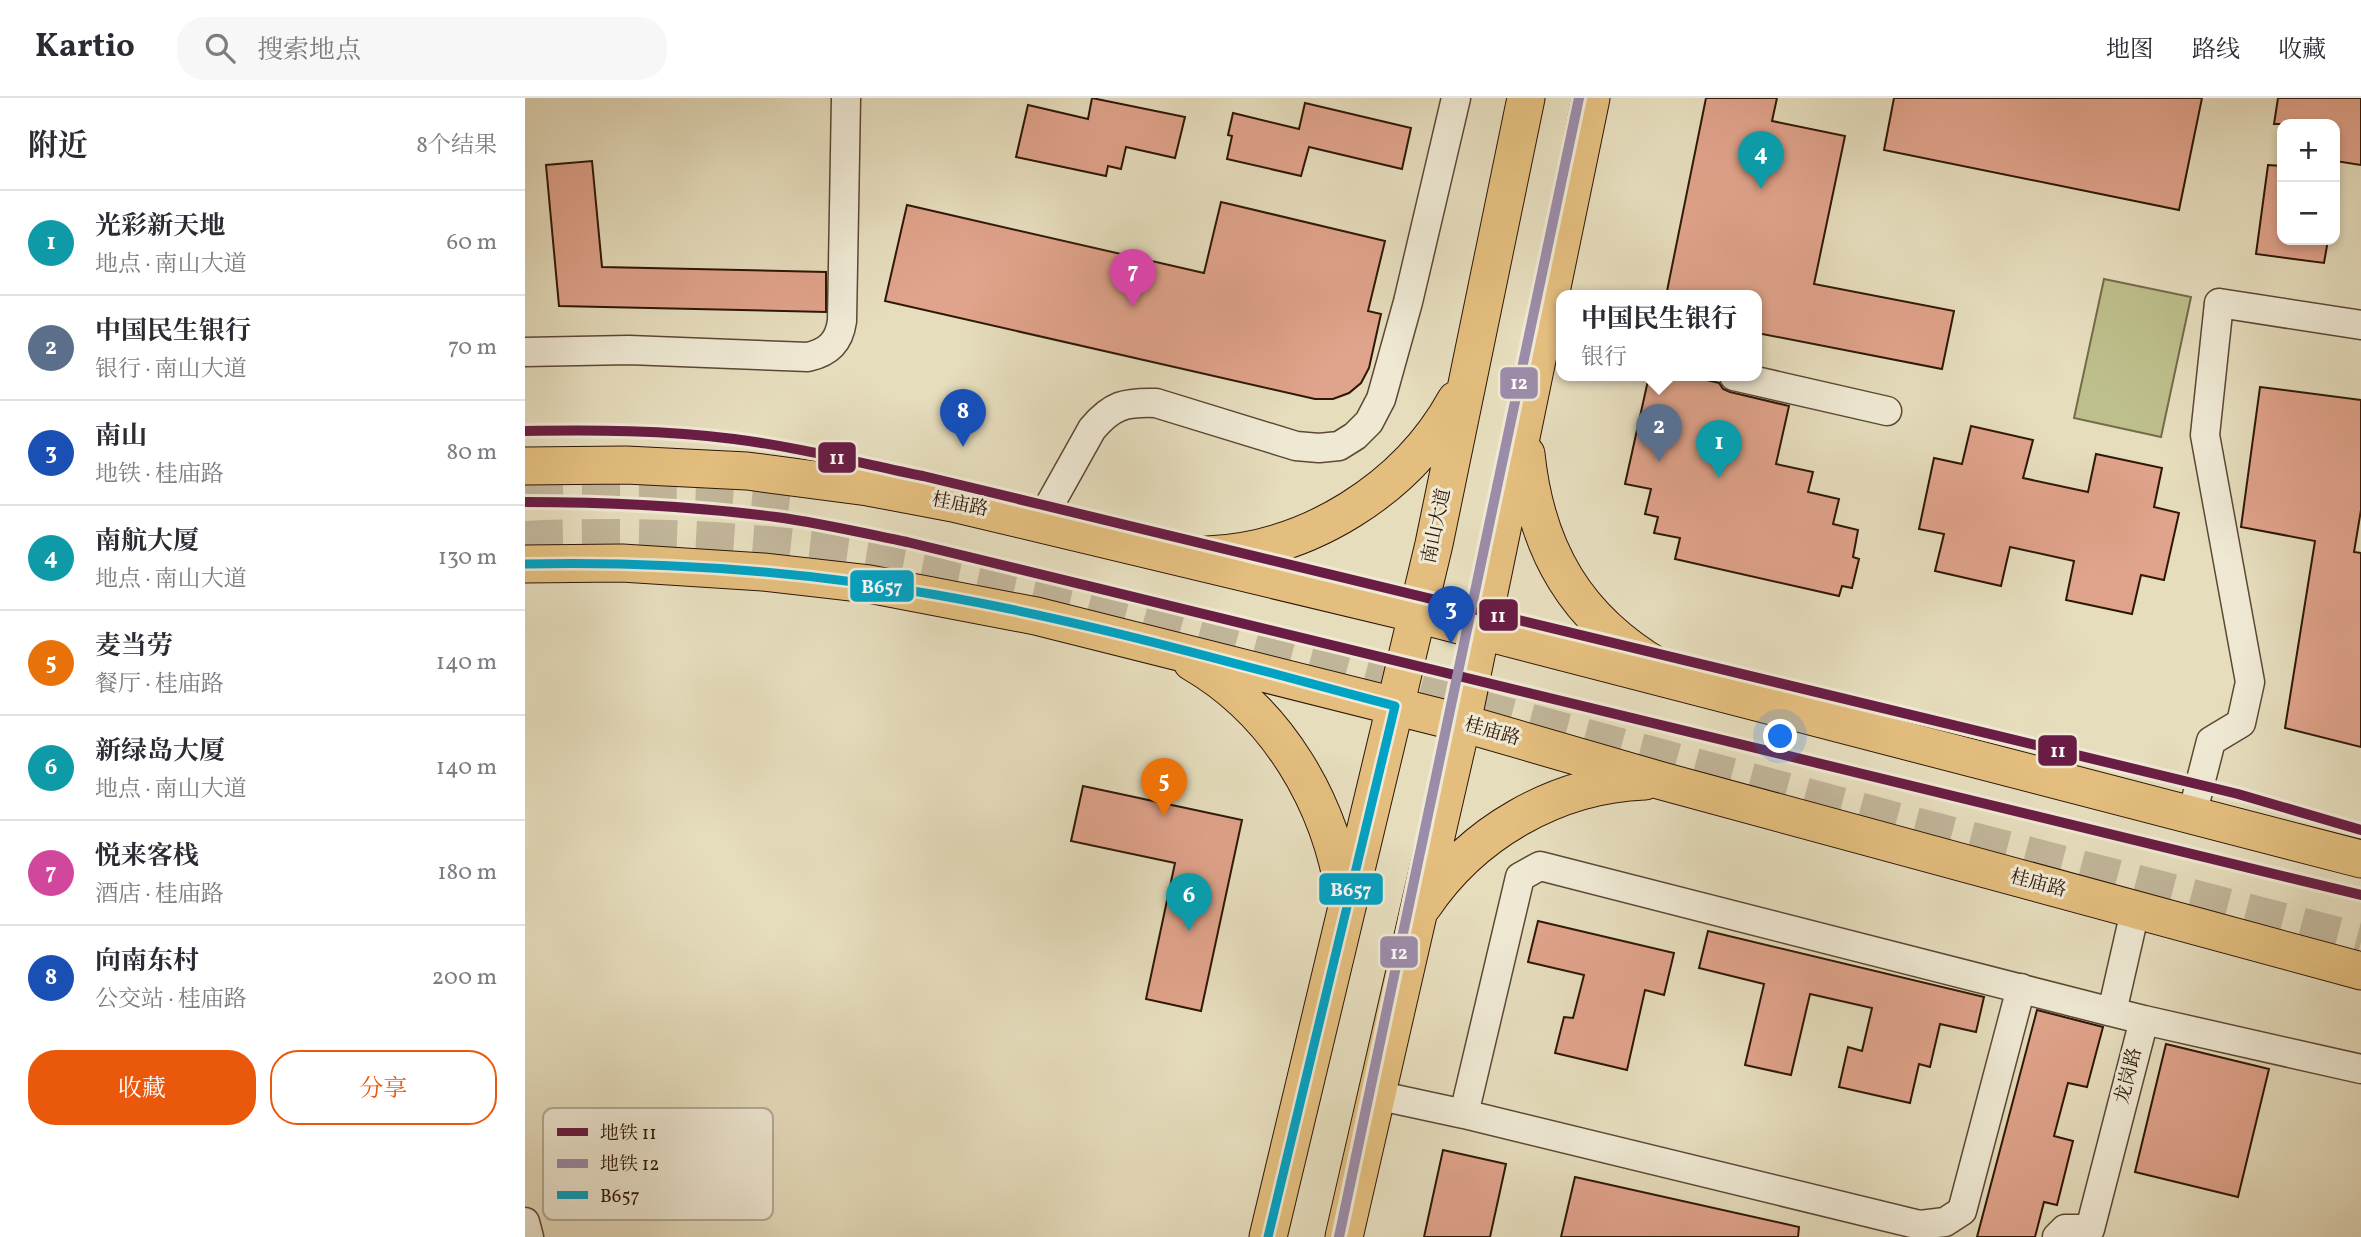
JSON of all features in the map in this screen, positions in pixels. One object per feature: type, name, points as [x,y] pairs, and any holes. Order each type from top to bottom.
[{"type":"main road","name":"南山大道","points":[[1268,1237],[1417,614],[1526,98]]},
{"type":"main road","points":[[1559,290],[1591,98]]},
{"type":"main road","points":[[1344,1237],[1462,723],[1530,391],[1551,339],[1556,309]]},
{"type":"main road","points":[[1180,556],[1216,555],[1263,547],[1319,527],[1351,510],[1389,481],[1431,439],[1468,378]]},
{"type":"main road","points":[[1530,391],[1525,453],[1529,484],[1535,514],[1560,570],[1577,596],[1619,641],[1671,675],[1699,687]]},
{"type":"main road","name":"桂庙路","points":[[525,466],[626,465],[759,472],[868,487],[1040,522],[1417,614],[2361,859]]},
{"type":"main road","name":"桂庙路","points":[[525,564],[622,563],[763,572],[869,584],[1036,615],[1462,723],[1662,781],[2361,971]]},
{"type":"main road","points":[[1167,648],[1196,664],[1232,690],[1271,729],[1291,756],[1308,785],[1334,846],[1347,911]]},
{"type":"main road","points":[[1415,919],[1450,871],[1494,832],[1520,817],[1546,803],[1602,786],[1662,781]]},
{"type":"street","points":[[525,352],[640,350],[808,357],[821,354],[830,348],[841,332],[842,321],[846,98]]},
{"type":"street","points":[[1040,522],[1092,429],[1103,416],[1118,406],[1137,402],[1156,403],[1296,446],[1319,448],[1339,446],[1355,436],[1369,422],[1381,399],[1408,302],[1456,98]]},
{"type":"street","points":[[2192,815],[2211,741],[2241,723],[2251,682],[2205,435],[2220,303],[2361,325]]},
{"type":"street","points":[[1756,381],[1887,411]]},
{"type":"street","points":[[1464,1114],[1520,877],[1540,866],[2144,1020],[2361,1069]]},
{"type":"street","points":[[2112,1012],[2135,911]]},
{"type":"street","points":[[1376,1095],[1920,1225],[1945,1222],[1962,1211],[2021,988]]},
{"type":"street","name":"龙岗路","points":[[2057,1237],[2065,1229],[2090,1229],[2144,1020]]},
{"type":"street","points":[[525,1222],[529,1237]]},
{"type":"green space","points":[[2104,279],[2191,297],[2161,437],[2074,418]]},
{"type":"building","points":[[1092,98],[1185,117],[1175,158],[1126,147],[1121,169],[1108,166],[1106,176],[1016,157],[1028,105],[1088,119]]},
{"type":"building","points":[[1706,98],[1777,98],[1772,121],[1845,136],[1814,284],[1954,311],[1942,369],[1762,334],[1762,290],[1667,290]]},
{"type":"building","points":[[1894,98],[2202,98],[2179,210],[1884,150]]},
{"type":"building","points":[[2278,98],[2361,98],[2361,165],[2340,162],[2340,119],[2277,119],[2277,124],[2274,124]]},
{"type":"building","points":[[1305,103],[1411,128],[1402,169],[1309,147],[1301,176],[1227,159],[1232,136],[1228,135],[1233,113],[1299,129]]},
{"type":"building","points":[[592,161],[602,267],[826,272],[826,312],[559,306],[546,165]]},
{"type":"building","points":[[2268,165],[2277,166],[2277,245],[2327,245],[2324,263],[2256,254]]},
{"type":"building","points":[[1221,202],[1385,241],[1368,311],[1381,314],[1369,368],[1361,383],[1349,393],[1333,399],[1315,399],[885,301],[907,205],[1204,273]]},
{"type":"building","points":[[1648,381],[1711,381],[1719,383],[1723,389],[1730,392],[1789,406],[1776,464],[1813,472],[1808,492],[1839,499],[1833,524],[1858,530],[1853,557],[1859,559],[1852,588],[1842,586],[1839,596],[1675,559],[1680,538],[1654,533],[1658,517],[1645,514],[1651,489],[1625,484]]},
{"type":"building","points":[[2260,387],[2361,400],[2361,510],[2354,552],[2361,553],[2361,747],[2285,728],[2315,541],[2241,527]]},
{"type":"building","points":[[1971,426],[2033,440],[2023,478],[2088,492],[2096,454],[2162,468],[2154,507],[2179,513],[2164,580],[2141,575],[2132,614],[2066,600],[2074,561],[2010,547],[2001,586],[1935,571],[1944,534],[1919,529],[1934,458],[1962,464]]},
{"type":"building","points":[[1083,786],[1242,820],[1201,1011],[1146,999],[1175,863],[1071,841]]},
{"type":"building","points":[[1538,921],[1674,953],[1664,995],[1645,990],[1627,1070],[1555,1053],[1564,1017],[1573,1018],[1584,975],[1528,962]]},
{"type":"building","points":[[1708,931],[1984,997],[1976,1032],[1940,1024],[1930,1067],[1919,1064],[1910,1103],[1839,1087],[1848,1047],[1862,1051],[1872,1008],[1810,994],[1791,1075],[1745,1065],[1764,984],[1699,968]]},
{"type":"building","points":[[2037,1010],[2103,1027],[2087,1087],[2068,1083],[2054,1136],[2073,1141],[2057,1205],[2044,1202],[2035,1237],[1977,1237]]},
{"type":"building","points":[[2166,1044],[2269,1069],[2238,1197],[2135,1172]]},
{"type":"building","points":[[1443,1150],[1506,1164],[1490,1237],[1424,1237]]},
{"type":"building","points":[[1575,1177],[1799,1227],[1798,1237],[1561,1237]]},
{"type":"tunnel","points":[[525,486],[662,484],[799,494]]},
{"type":"tunnel","points":[[525,540],[615,538],[751,544],[841,553],[980,579],[1074,600],[1899,822],[2361,942]]},
{"type":"metro line","name":"12","points":[[1339,1237],[1579,98]]},
{"type":"metro line","name":"11","points":[[525,431],[629,431],[708,436],[782,446],[923,476],[2238,794],[2361,830]]},
{"type":"metro line","name":"11","points":[[525,502],[650,505],[745,513],[809,522],[907,542],[2361,895]]},
{"type":"transit line","name":"B657","points":[[525,564],[628,564],[732,569],[937,595],[1110,631],[1395,706],[1268,1237]]},
{"type":"place","name":"南航大厦","points":[[1761,189]]},
{"type":"place","name":"悦来客栈","points":[[1133,307]]},
{"type":"place","name":"向南东村","points":[[963,447]]},
{"type":"place","name":"中国民生银行","points":[[1659,462]]},
{"type":"place","name":"光彩新天地","points":[[1719,478]]},
{"type":"place","name":"南山","points":[[1451,644]]},
{"type":"place","name":"麦当劳","points":[[1164,816]]},
{"type":"place","name":"新绿岛大厦","points":[[1189,931]]}]
